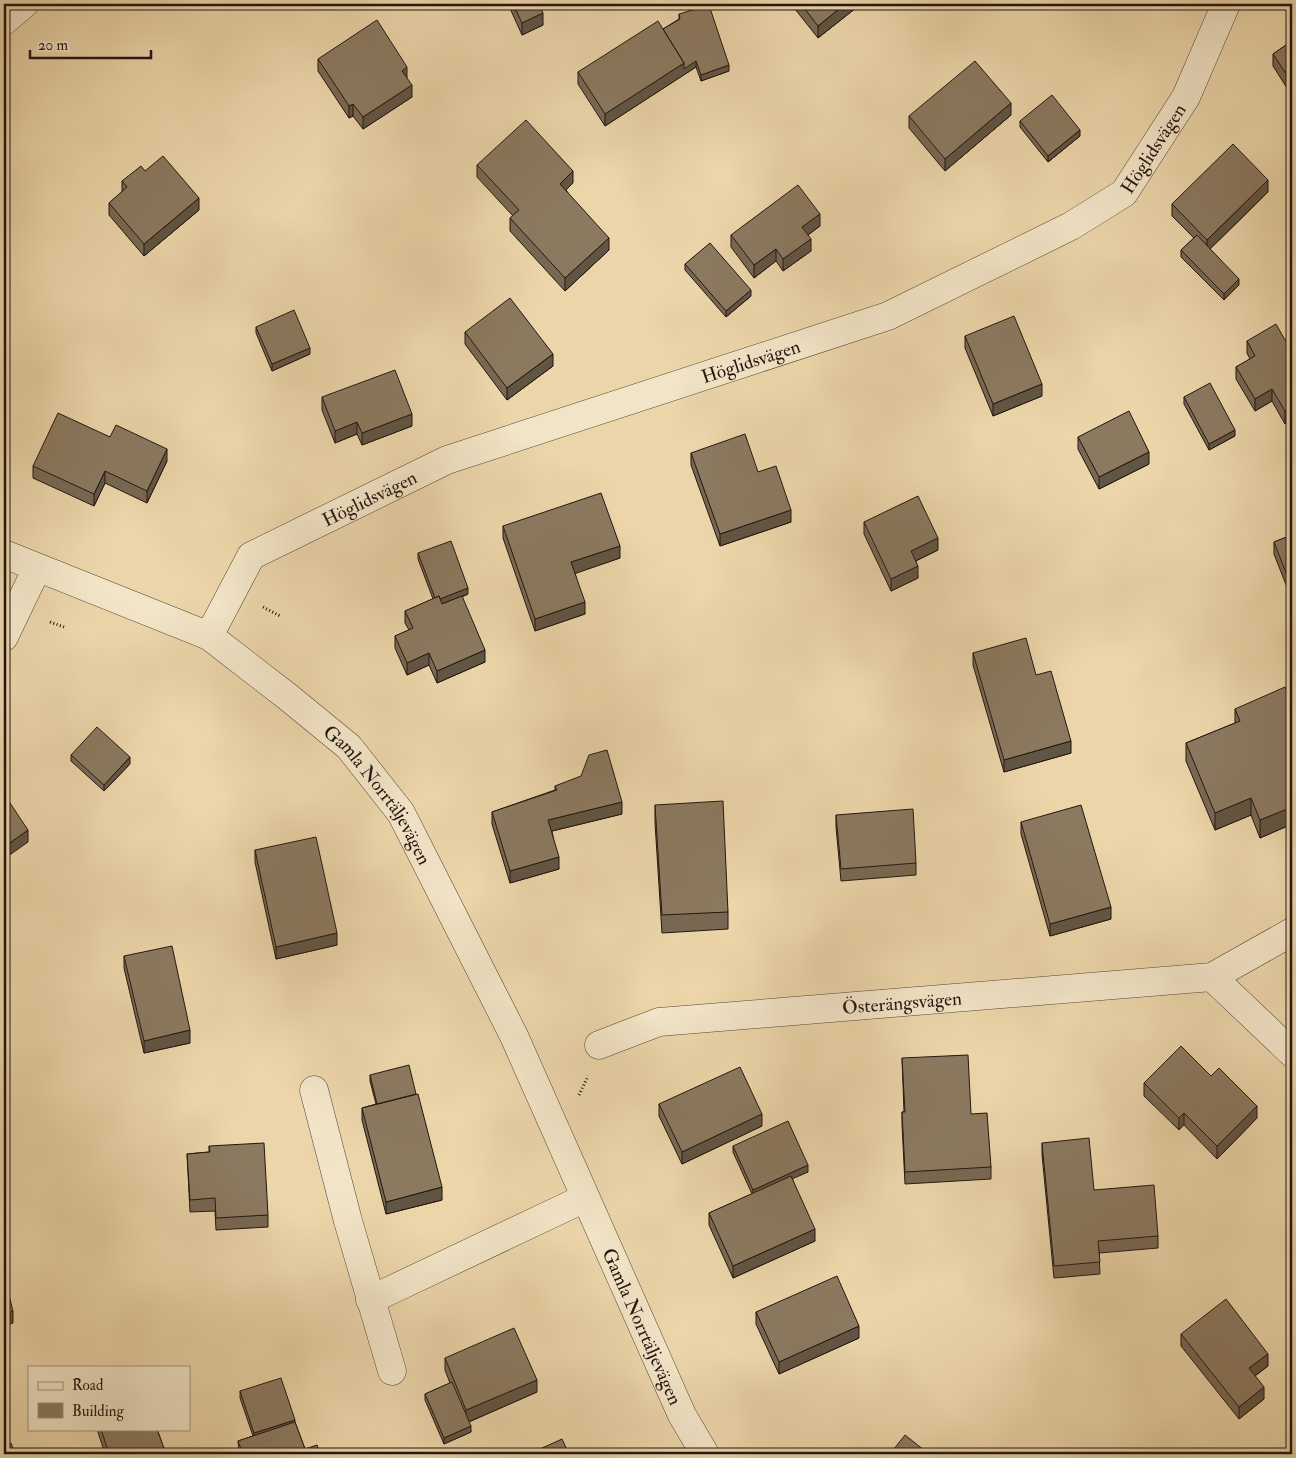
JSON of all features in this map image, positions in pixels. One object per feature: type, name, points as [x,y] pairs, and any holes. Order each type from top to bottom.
[{"type":"street","points":[[4,21],[24,4]]},
{"type":"street","name":"Höglidsvägen","points":[[209,636],[251,556],[447,460],[888,316],[1071,226],[1124,193],[1186,97],[1226,4]]},
{"type":"street","name":"Gamla Norrtäljevägen","points":[[4,554],[209,636],[349,747],[402,813],[514,1036],[682,1414],[705,1454]]},
{"type":"street","points":[[4,637],[37,568]]},
{"type":"street","name":"Österängsvägen","points":[[599,1045],[659,1022],[1212,978],[1292,932]]},
{"type":"street","points":[[1212,978],[1292,1053]]},
{"type":"street","points":[[314,1090],[348,1221],[392,1371]]},
{"type":"street","points":[[370,1300],[585,1198]]},
{"type":"path","points":[[555,1129],[583,1090],[599,1045]]},
{"type":"building","points":[[513,4],[539,4],[543,13],[522,23]]},
{"type":"building","points":[[801,4],[845,4],[818,26]]},
{"type":"building","points":[[709,5],[729,65],[701,75],[696,61],[684,69],[684,63],[663,29],[680,19],[679,14]]},
{"type":"building","points":[[377,20],[407,67],[402,71],[412,85],[363,117],[353,104],[349,106],[318,59]]},
{"type":"building","points":[[658,21],[684,63],[605,114],[578,72]]},
{"type":"building","points":[[1292,41],[1292,83],[1273,54]]},
{"type":"building","points":[[975,61],[1011,103],[945,159],[909,116]]},
{"type":"building","points":[[1052,95],[1080,130],[1048,156],[1020,121]]},
{"type":"building","points":[[526,120],[573,171],[560,184],[609,238],[565,278],[510,218],[519,210],[477,165]]},
{"type":"building","points":[[1233,144],[1268,180],[1207,240],[1172,204]]},
{"type":"building","points":[[163,156],[199,198],[144,244],[109,203],[127,187],[122,181],[141,166],[145,171]]},
{"type":"building","points":[[798,185],[820,214],[802,227],[811,239],[783,259],[776,249],[754,265],[731,235]]},
{"type":"building","points":[[1197,235],[1239,279],[1224,294],[1181,250]]},
{"type":"building","points":[[710,243],[751,290],[726,311],[685,264]]},
{"type":"building","points":[[510,298],[553,354],[507,388],[465,332]]},
{"type":"building","points":[[294,310],[310,348],[272,364],[256,327]]},
{"type":"building","points":[[1014,316],[1042,384],[993,404],[965,336]]},
{"type":"building","points":[[1276,324],[1285,340],[1292,336],[1292,407],[1285,411],[1272,389],[1255,399],[1236,367],[1255,356],[1247,341]]},
{"type":"building","points":[[395,370],[412,414],[362,433],[357,422],[335,431],[322,397]]},
{"type":"building","points":[[1210,383],[1235,430],[1209,444],[1184,397]]},
{"type":"building","points":[[1129,411],[1149,452],[1099,477],[1078,437]]},
{"type":"building","points":[[58,413],[110,437],[116,425],[167,449],[147,491],[105,471],[94,494],[33,466]]},
{"type":"building","points":[[745,434],[758,472],[776,466],[791,510],[720,534],[691,453]]},
{"type":"building","points":[[601,493],[620,546],[571,562],[585,602],[535,619],[503,526]]},
{"type":"building","points":[[918,496],[938,538],[911,551],[918,566],[891,579],[864,522]]},
{"type":"building","points":[[1292,535],[1292,588],[1274,542]]},
{"type":"building","points":[[451,541],[468,588],[440,599],[439,596],[435,598],[418,553]]},
{"type":"building","points":[[439,596],[442,604],[462,596],[485,650],[437,671],[429,653],[407,663],[395,636],[413,628],[405,611]]},
{"type":"building","points":[[1026,638],[1036,675],[1051,671],[1071,741],[1004,760],[973,653]]},
{"type":"building","points":[[1285,687],[1292,704],[1292,807],[1260,820],[1251,798],[1215,813],[1186,743],[1240,721],[1235,709]]},
{"type":"building","points":[[97,727],[130,757],[104,785],[71,755]]},
{"type":"building","points":[[607,750],[622,802],[548,820],[559,857],[510,871],[492,812],[557,790],[555,786],[581,776],[589,755]]},
{"type":"building","points":[[4,794],[28,830],[4,847]]},
{"type":"building","points":[[723,801],[728,912],[662,915],[655,805]]},
{"type":"building","points":[[1081,805],[1111,907],[1050,924],[1021,822]]},
{"type":"building","points":[[913,809],[916,863],[841,869],[836,815]]},
{"type":"building","points":[[316,837],[337,933],[276,947],[255,850]]},
{"type":"building","points":[[172,946],[190,1030],[144,1041],[124,956]]},
{"type":"building","points":[[1181,1046],[1211,1076],[1219,1068],[1257,1106],[1217,1146],[1184,1113],[1179,1118],[1144,1083]]},
{"type":"building","points":[[968,1055],[971,1114],[987,1113],[991,1167],[905,1172],[902,1112],[905,1112],[902,1058]]},
{"type":"building","points":[[409,1065],[416,1094],[377,1104],[370,1075]]},
{"type":"building","points":[[740,1067],[762,1114],[682,1152],[659,1104]]},
{"type":"building","points":[[418,1094],[442,1187],[386,1202],[362,1108]]},
{"type":"building","points":[[788,1121],[808,1165],[753,1190],[733,1146]]},
{"type":"building","points":[[1089,1138],[1094,1190],[1154,1185],[1158,1236],[1098,1241],[1100,1262],[1054,1266],[1042,1143]]},
{"type":"building","points":[[264,1143],[268,1215],[216,1218],[215,1198],[190,1200],[187,1154],[210,1152],[209,1146]]},
{"type":"building","points":[[791,1176],[815,1229],[733,1266],[709,1213]]},
{"type":"building","points":[[4,1276],[13,1311],[4,1314]]},
{"type":"building","points":[[837,1276],[859,1326],[779,1362],[756,1312]]},
{"type":"building","points":[[1226,1299],[1268,1354],[1249,1368],[1264,1387],[1239,1407],[1181,1334]]},
{"type":"building","points":[[514,1328],[537,1380],[466,1410],[445,1358]]},
{"type":"building","points":[[281,1378],[295,1420],[254,1433],[240,1391]]},
{"type":"building","points":[[452,1382],[471,1426],[444,1438],[425,1394]]},
{"type":"building","points":[[295,1422],[305,1449],[317,1445],[320,1454],[243,1454],[238,1441]]},
{"type":"building","points":[[101,1430],[157,1430],[166,1454],[109,1454]]},
{"type":"building","points":[[905,1435],[929,1454],[890,1454]]},
{"type":"building","points":[[562,1439],[569,1454],[529,1454]]},
{"type":"building","points":[[11,1443],[15,1454],[4,1454],[4,1446]]}]
